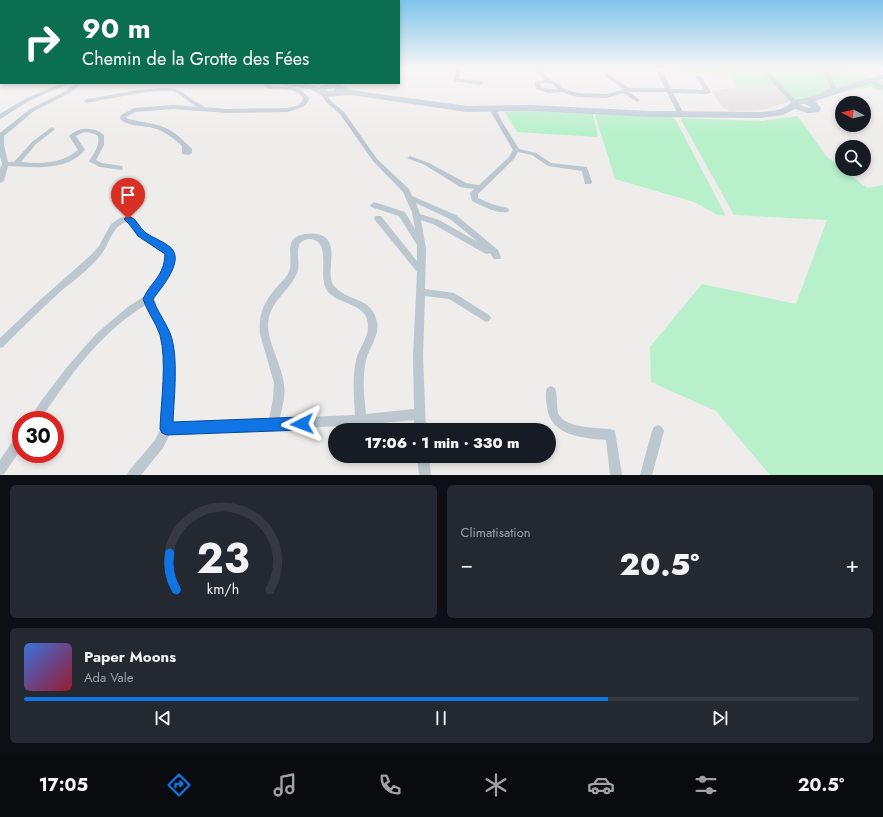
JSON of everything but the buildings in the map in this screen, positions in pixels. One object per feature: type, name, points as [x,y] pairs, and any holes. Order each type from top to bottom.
[{"type":"main road","points":[[318,90],[323,93],[329,90]]},
{"type":"main road","points":[[346,90],[454,107],[493,109],[530,108],[626,113],[760,115],[780,113],[801,103],[842,90]]},
{"type":"main road","points":[[801,103],[812,111],[816,110],[821,97]]},
{"type":"street","points":[[0,117],[27,100],[50,90]]},
{"type":"street","points":[[0,181],[5,164],[0,138],[4,131],[32,110],[70,90]]},
{"type":"street","points":[[87,101],[152,90]]},
{"type":"street","points":[[173,90],[178,91],[193,103],[209,110]]},
{"type":"street","points":[[185,146],[165,130],[154,126],[126,121],[123,119],[123,116],[128,112],[139,109],[184,107],[227,111],[288,110],[301,106],[305,102],[306,98],[304,94],[299,90]]},
{"type":"street","points":[[335,90],[333,99],[335,106],[375,160],[406,191],[417,216],[422,249],[418,356],[419,423]]},
{"type":"street","points":[[546,90],[560,90]]},
{"type":"street","points":[[562,90],[577,95],[607,96],[624,90]]},
{"type":"street","points":[[625,90],[636,100]]},
{"type":"street","points":[[633,90],[708,92],[707,90]]},
{"type":"street","points":[[786,90],[801,103]]},
{"type":"street","points":[[787,90],[801,103]]},
{"type":"street","points":[[801,103],[831,90]]},
{"type":"street","points":[[670,91],[681,114]]},
{"type":"street","points":[[323,93],[328,102],[335,106]]},
{"type":"street","points":[[493,109],[496,118],[511,138],[516,150],[512,158],[474,193],[475,199],[499,210],[505,210]]},
{"type":"street","points":[[16,164],[34,143],[52,129]]},
{"type":"street","points":[[5,164],[50,165],[70,159],[82,150],[72,136],[81,131],[89,130],[102,135],[103,138],[101,146],[92,161],[100,165],[120,168]]},
{"type":"street","points":[[516,150],[534,154],[550,165],[585,169],[588,182]]},
{"type":"street","points":[[410,158],[427,164],[463,185],[469,187],[480,187]]},
{"type":"street","points":[[410,198],[453,217],[494,252],[497,257],[436,222],[417,216]]},
{"type":"street","points":[[374,205],[402,214],[422,249]]},
{"type":"street","points":[[378,218],[421,270]]},
{"type":"street","points":[[0,344],[92,259],[104,246],[113,227],[121,220],[131,220],[141,234],[167,249],[170,253],[170,265],[165,275],[148,299],[135,304],[97,338],[40,411]]},
{"type":"street","points":[[272,425],[279,396],[279,384],[264,328],[264,318],[272,298],[292,275],[295,268],[293,248],[296,242],[308,236],[323,240],[326,245],[330,288],[340,296],[357,302],[363,307],[370,315],[373,324],[373,332],[360,363],[358,382],[361,420]]},
{"type":"street","points":[[420,292],[451,296],[486,318]]},
{"type":"street","points":[[133,475],[159,444],[167,429],[169,352],[165,333],[152,311],[148,299]]},
{"type":"street","points":[[551,391],[554,414],[560,424],[573,429],[611,436],[616,475]]},
{"type":"street","points":[[167,429],[361,420],[418,414]]},
{"type":"street","points":[[646,475],[658,431]]},
{"type":"street","points":[[0,470],[12,452]]},
{"type":"street","points":[[424,463],[425,475]]},
{"type":"shaded area","points":[[779,90],[789,102],[762,110],[730,111],[722,107],[711,91]]},
{"type":"green space","points":[[779,90],[853,90],[799,99],[789,102]]},
{"type":"green space","points":[[524,111],[593,114],[598,137],[517,132],[505,112]]},
{"type":"green space","points":[[595,115],[670,116],[675,119],[725,216],[718,215],[694,202],[615,179]]},
{"type":"green space","points":[[798,116],[826,156],[835,163],[835,176],[852,176],[867,188],[883,185],[883,475],[770,475],[716,411],[651,382],[650,347],[702,284],[796,304],[827,220],[734,215],[680,118],[762,121]]},
{"type":"route","points":[[128,219],[131,220],[141,234],[167,249],[170,253],[170,265],[165,275],[148,299],[152,311],[165,333],[169,352],[167,429],[302,424]]}]
